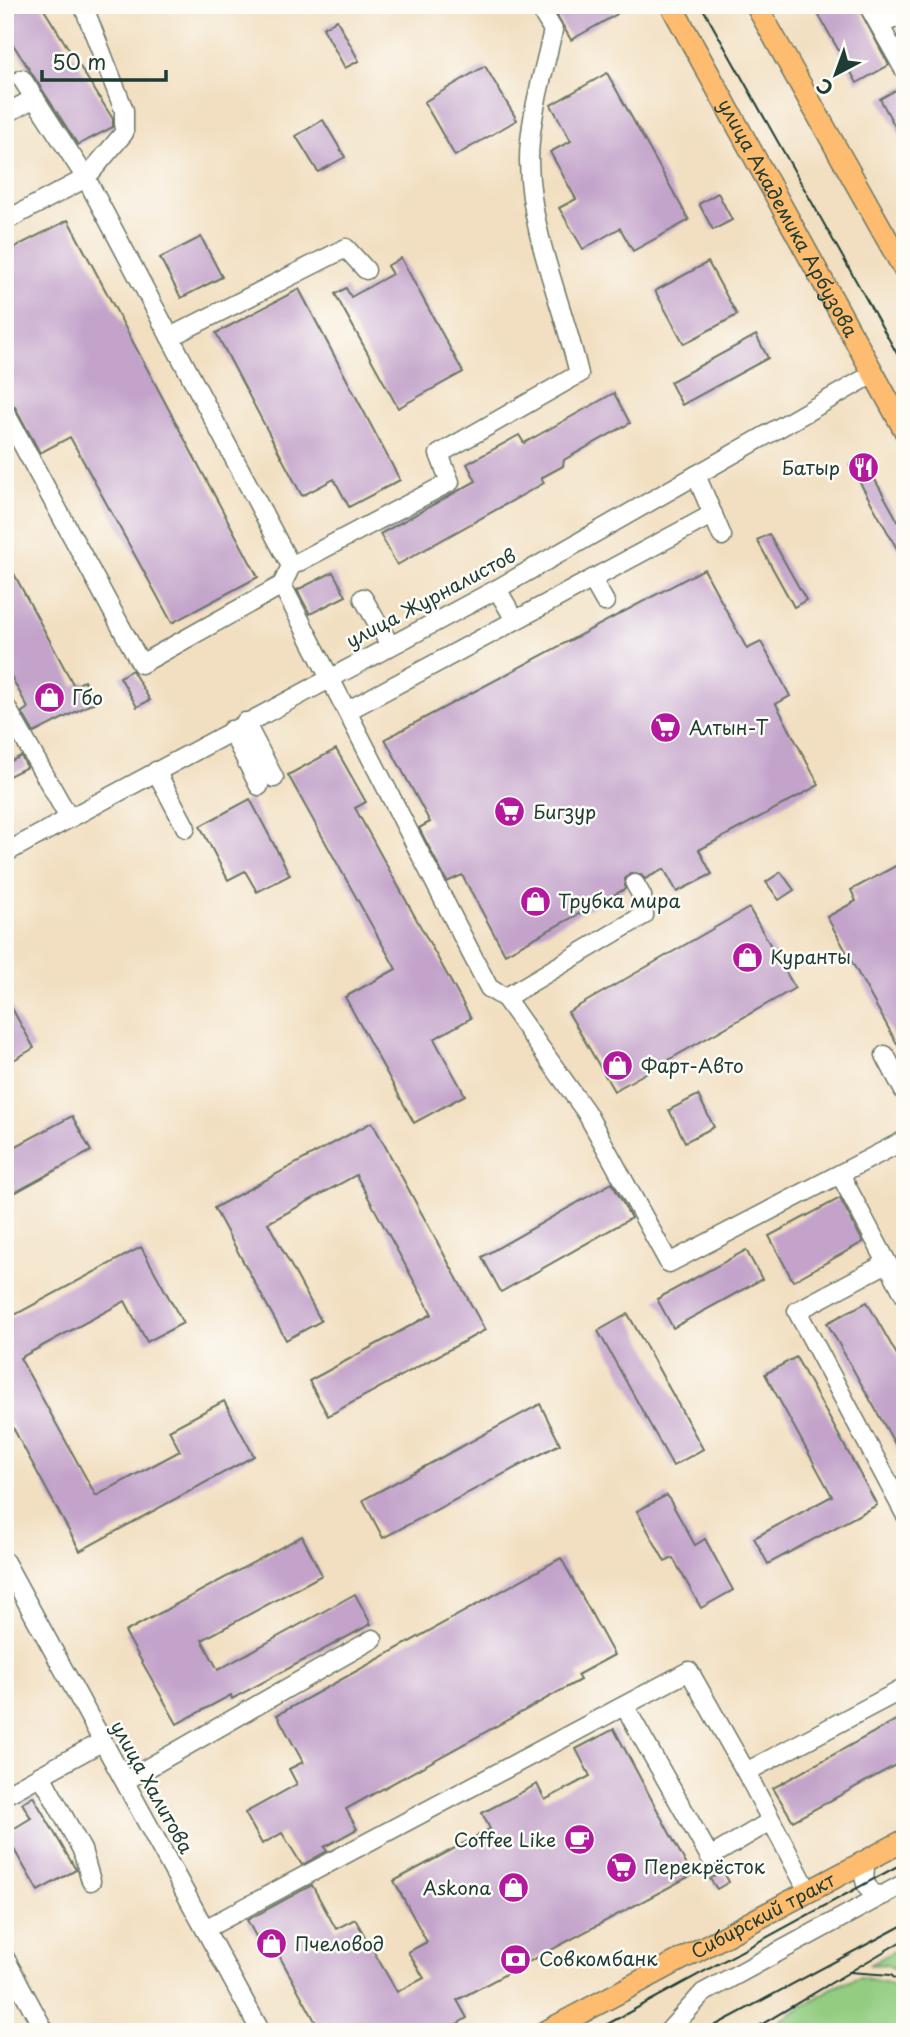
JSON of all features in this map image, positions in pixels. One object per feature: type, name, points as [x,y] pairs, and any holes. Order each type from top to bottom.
[{"type":"main road","name":"улица Академика Арбузова","points":[[671,5],[905,431]]},
{"type":"main road","points":[[756,5],[899,248],[905,271]]},
{"type":"main road","name":"Сибирский тракт","points":[[545,2032],[905,1839]]},
{"type":"street","points":[[5,221],[86,178],[124,133],[124,110],[83,5]]},
{"type":"street","points":[[5,412],[141,664],[282,585],[291,566],[450,482],[439,454],[579,374],[538,229],[529,161],[537,103],[553,30],[538,5]]},
{"type":"street","points":[[868,5],[905,71]]},
{"type":"street","points":[[880,26],[905,12]]},
{"type":"street","points":[[22,79],[86,178],[291,566]]},
{"type":"street","points":[[5,114],[35,98]]},
{"type":"street","points":[[170,337],[346,248],[366,270]]},
{"type":"street","name":"улица Журналистов","points":[[5,853],[330,676],[497,589],[873,374]]},
{"type":"street","points":[[696,475],[722,536]]},
{"type":"street","points":[[346,711],[593,581],[713,514]]},
{"type":"street","points":[[593,581],[605,602]]},
{"type":"street","points":[[282,585],[489,988],[505,998],[586,1112],[669,1263],[841,1176],[905,1140]]},
{"type":"street","points":[[497,589],[515,620]]},
{"type":"street","points":[[363,597],[390,645]]},
{"type":"street","points":[[5,705],[69,818]]},
{"type":"street","points":[[238,726],[267,782]]},
{"type":"street","points":[[156,771],[186,828]]},
{"type":"street","points":[[505,998],[644,915],[642,896],[635,884]]},
{"type":"street","points":[[885,1055],[905,1093]]},
{"type":"street","points":[[841,1176],[905,1296]]},
{"type":"street","points":[[887,1263],[797,1311],[905,1514]]},
{"type":"street","name":"улица Халитова","points":[[5,1562],[261,2032]]},
{"type":"street","points":[[125,1781],[373,1639]]},
{"type":"street","points":[[205,1929],[690,1671],[808,1891]]},
{"type":"street","points":[[746,1772],[905,1688]]},
{"type":"street","points":[[625,1707],[710,1857],[772,1821]]},
{"type":"street","points":[[5,1795],[103,1741]]},
{"type":"street","points":[[41,1775],[82,1850],[91,1881]]},
{"type":"street","points":[[866,1860],[866,1887],[873,1895],[884,1895]]},
{"type":"street","name":"Сибирский тракт","points":[[668,2032],[703,1993],[905,1884]]},
{"type":"street","points":[[5,1958],[45,2032]]},
{"type":"green space","points":[[905,1945],[905,1976],[886,1964],[869,1965]]},
{"type":"green space","points":[[860,1977],[888,1983],[905,2000],[905,2032],[762,2032],[834,1987]]},
{"type":"building","points":[[5,5],[41,5],[113,119],[113,127],[78,145],[5,32]]},
{"type":"building","points":[[551,5],[612,5],[617,14],[571,40]]},
{"type":"building","points":[[813,5],[857,5],[889,65],[857,83]]},
{"type":"building","points":[[337,20],[359,61],[345,68],[323,28]]},
{"type":"building","points":[[485,66],[517,120],[455,156],[424,102]]},
{"type":"building","points":[[607,73],[689,220],[633,251],[620,228],[583,249],[559,208],[576,199],[550,152],[571,141],[551,105]]},
{"type":"building","points":[[905,85],[905,145],[880,99]]},
{"type":"building","points":[[323,120],[345,157],[318,172],[296,136]]},
{"type":"building","points":[[718,193],[732,220],[713,230],[699,204]]},
{"type":"building","points":[[68,220],[258,577],[172,623],[70,437],[40,453],[15,407],[5,397],[5,252]]},
{"type":"building","points":[[201,237],[222,277],[181,298],[160,258]]},
{"type":"building","points":[[401,258],[463,372],[398,408],[335,294],[346,288],[351,297],[392,274],[387,266]]},
{"type":"building","points":[[708,262],[737,315],[684,344],[655,291]]},
{"type":"building","points":[[299,289],[400,480],[349,507],[334,479],[302,496],[216,333]]},
{"type":"building","points":[[756,335],[768,358],[682,405],[670,382]]},
{"type":"building","points":[[614,393],[630,423],[564,460],[563,466],[541,478],[544,483],[397,565],[380,534],[476,481],[467,464],[519,435],[524,443]]},
{"type":"building","points":[[863,458],[905,534],[905,563],[850,465]]},
{"type":"building","points":[[769,534],[806,600],[794,607],[757,540]]},
{"type":"building","points":[[5,557],[74,686],[84,681],[95,702],[34,733],[22,712],[28,708],[5,665]]},
{"type":"building","points":[[704,569],[747,649],[761,642],[776,669],[790,696],[776,704],[819,785],[699,850],[712,874],[677,892],[664,869],[645,879],[640,874],[630,874],[625,879],[625,889],[505,954],[462,875],[447,882],[419,828],[430,822],[385,739]]},
{"type":"building","points":[[333,572],[346,596],[310,614],[297,590]]},
{"type":"building","points":[[132,670],[150,700],[137,707],[120,677]]},
{"type":"building","points":[[336,749],[366,802],[355,808],[471,1018],[434,1039],[465,1095],[414,1123],[345,997],[396,969],[288,775]]},
{"type":"building","points":[[21,756],[27,767],[5,778],[5,764]]},
{"type":"building","points":[[250,799],[290,875],[257,892],[245,871],[228,880],[200,826]]},
{"type":"building","points":[[905,861],[905,1058],[827,917],[856,901],[851,890]]},
{"type":"building","points":[[781,872],[794,890],[779,900],[766,882]]},
{"type":"building","points":[[749,908],[795,988],[614,1091],[568,1012]]},
{"type":"building","points":[[5,996],[34,1048],[5,1065]]},
{"type":"building","points":[[698,1095],[714,1127],[685,1142],[669,1110]]},
{"type":"building","points":[[72,1116],[91,1151],[5,1198],[5,1152]]},
{"type":"building","points":[[372,1122],[485,1330],[328,1416],[309,1381],[432,1314],[356,1175],[268,1223],[321,1321],[286,1340],[214,1208]]},
{"type":"building","points":[[612,1183],[631,1218],[501,1292],[482,1257]]},
{"type":"building","points":[[840,1198],[863,1242],[793,1281],[769,1236]]},
{"type":"building","points":[[141,1247],[183,1323],[147,1342],[125,1301],[20,1358],[96,1496],[180,1451],[169,1430],[224,1401],[254,1456],[80,1551],[5,1413],[5,1320]]},
{"type":"building","points":[[746,1250],[762,1279],[673,1328],[657,1299]]},
{"type":"building","points":[[867,1302],[905,1369],[905,1462],[827,1323]]},
{"type":"building","points":[[628,1314],[703,1449],[673,1466],[598,1331]]},
{"type":"building","points":[[796,1357],[877,1505],[768,1564],[754,1538],[832,1496],[765,1374]]},
{"type":"building","points":[[540,1404],[560,1444],[383,1538],[363,1500]]},
{"type":"building","points":[[667,1495],[695,1545],[705,1539],[733,1590],[701,1608],[673,1558],[665,1562],[637,1511]]},
{"type":"building","points":[[302,1536],[322,1575],[202,1640],[218,1670],[355,1594],[371,1624],[232,1699],[231,1695],[177,1724],[125,1632]]},
{"type":"building","points":[[561,1558],[614,1655],[577,1675],[580,1680],[346,1809],[357,1829],[324,1847],[327,1851],[302,1865],[282,1833],[262,1844],[245,1813],[297,1784],[289,1769],[303,1762],[277,1715]]},
{"type":"building","points":[[905,1715],[905,1760],[793,1821],[773,1788]]},
{"type":"building","points":[[614,1729],[692,1875],[457,2000],[467,2018],[443,2032],[321,2032],[275,1948],[265,1953],[247,1920],[312,1885],[336,1929],[355,1919],[397,1992],[424,1978],[408,1952],[427,1942],[394,1881],[490,1829],[482,1813],[537,1784],[545,1800],[590,1776],[576,1749]]},
{"type":"building","points":[[33,1796],[76,1870],[38,1891],[5,1834],[31,1818],[22,1803]]},
{"type":"building","points":[[723,1871],[729,1882],[717,1889],[710,1879]]},
{"type":"tram line","points":[[701,5],[905,368]]},
{"type":"tram line","points":[[593,2032],[905,1862]]},
{"type":"tram line","points":[[703,2032],[905,1924]]},
{"type":"tram line","points":[[749,2032],[905,1939]]},
{"type":"tram line","points":[[849,1972],[891,1975],[905,1987]]},
{"type":"place","name":"Батыр","points":[[863,468]]},
{"type":"place","name":"Гбо","points":[[49,698]]},
{"type":"place","name":"Алтын-Т","points":[[666,728]]},
{"type":"place","name":"Бигзур","points":[[510,812]]},
{"type":"place","name":"Трубка мира","points":[[535,901]]},
{"type":"place","name":"Куранты","points":[[747,957]]},
{"type":"place","name":"Фарт-Авто","points":[[618,1066]]},
{"type":"place","name":"Coffee Like","points":[[579,1840]]},
{"type":"place","name":"Перекрёсток","points":[[621,1867]]},
{"type":"place","name":"Askona","points":[[514,1888]]},
{"type":"place","name":"Пчеловод","points":[[272,1944]]},
{"type":"place","name":"Совкомбанк","points":[[516,1959]]}]
